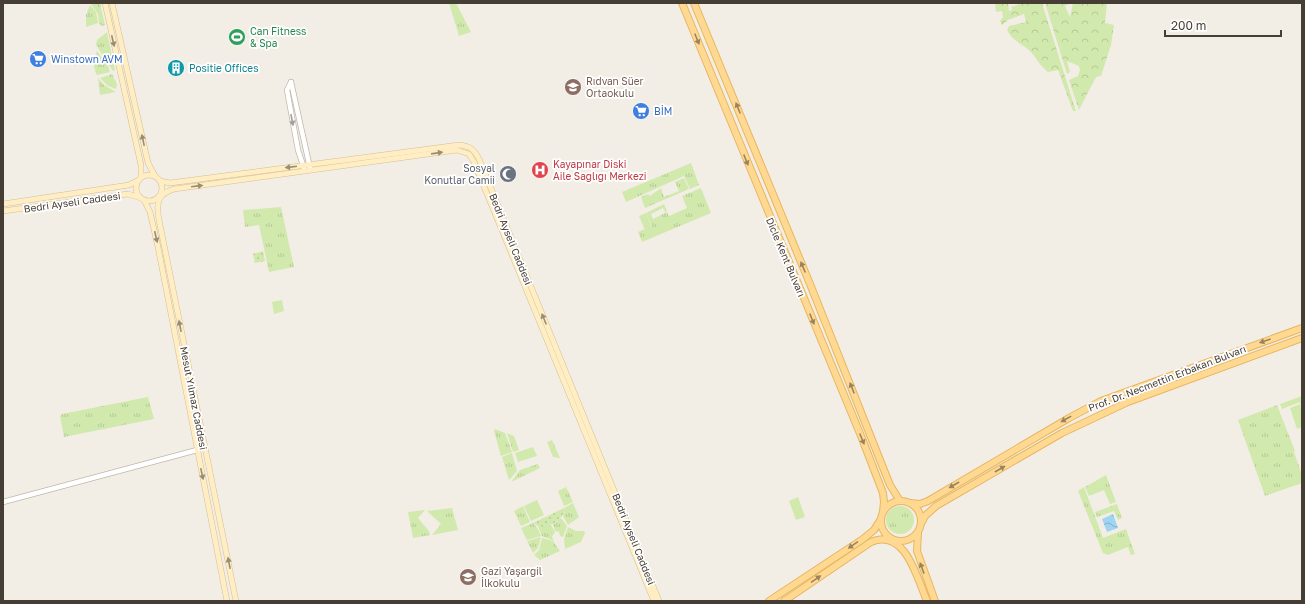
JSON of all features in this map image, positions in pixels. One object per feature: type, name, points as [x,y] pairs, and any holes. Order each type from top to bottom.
[{"type":"main road","points":[[105,3],[141,165],[140,179],[136,187],[142,199],[152,201],[160,196],[162,187],[160,181],[148,163],[112,3]]},
{"type":"main road","name":"Dicle Kent Bulvarı","points":[[682,3],[861,436],[883,493],[884,502],[882,515]]},
{"type":"main road","name":"Dicle Kent Bulvarı","points":[[694,3],[810,284],[890,485],[900,501]]},
{"type":"main road","name":"Bedri Ayseli Caddesi","points":[[160,196],[174,189],[459,145],[468,146],[473,149],[479,159],[659,601]]},
{"type":"main road","name":"Bedri Ayseli Caddesi","points":[[160,181],[170,184],[457,150],[469,154],[473,158],[654,601]]},
{"type":"main road","points":[[140,179],[149,175],[156,176]]},
{"type":"main road","name":"Bedri Ayseli Caddesi","points":[[3,204],[129,185],[140,179]]},
{"type":"main road","name":"Bedri Ayseli Caddesi","points":[[3,211],[128,194],[142,199]]},
{"type":"main road","name":"Mesut Yılmaz Caddesi","points":[[160,196],[157,209],[159,220],[236,601]]},
{"type":"main road","name":"Mesut Yılmaz Caddesi","points":[[142,199],[150,212],[158,247],[227,601]]},
{"type":"main road","name":"Prof. Dr. Necmettin Erbakan Bulvarı","points":[[910,503],[920,504],[928,501],[1069,418],[1101,401],[1302,328]]},
{"type":"main road","name":"Prof. Dr. Necmettin Erbakan Bulvarı","points":[[922,522],[925,516],[936,506],[1062,433],[1128,402],[1302,338]]},
{"type":"main road","points":[[769,601],[874,530],[890,504],[900,501],[910,503],[919,511],[922,522],[918,533],[917,551],[936,601]]},
{"type":"main road","points":[[882,515],[884,532],[903,548],[927,601]]},
{"type":"main road","points":[[784,601],[871,542],[884,538],[907,541],[918,533]]},
{"type":"street","points":[[291,82],[307,168],[298,150],[287,90],[291,82]]},
{"type":"street","points":[[3,502],[197,450]]},
{"type":"green space","points":[[100,3],[105,25],[102,26],[99,24],[98,14],[91,4]]},
{"type":"green space","points":[[449,3],[456,3],[471,32],[459,36]]},
{"type":"green space","points":[[995,3],[1008,3],[1009,11],[1012,10],[1011,7],[1023,3],[1042,3],[1076,111],[1073,111],[1058,70],[1048,72],[1028,49],[1009,34],[1007,30],[1009,26],[1026,22],[1024,14],[1008,20],[1002,25],[1000,21],[1003,17],[1002,11],[996,12]]},
{"type":"green space","points":[[1045,3],[1070,3],[1065,6],[1070,17],[1073,3],[1107,3],[1105,23],[1114,25],[1111,45],[1101,76],[1096,77],[1079,110],[1069,80],[1078,76],[1080,70],[1079,66],[1067,61],[1070,72],[1067,74]]},
{"type":"green space","points":[[90,5],[96,12],[98,23],[86,27],[86,15]]},
{"type":"green space","points":[[107,32],[115,70],[113,71],[96,45],[97,40]]},
{"type":"green space","points":[[97,51],[108,66],[110,72],[96,74],[93,62]]},
{"type":"green space","points":[[112,74],[117,84],[116,89],[108,86],[100,78]]},
{"type":"green space","points":[[98,78],[104,85],[116,92],[100,95]]},
{"type":"green space","points":[[691,163],[699,185],[690,189],[684,176],[626,202],[622,192]]},
{"type":"green space","points":[[684,178],[689,189],[645,208],[641,197],[648,194],[650,196],[661,188],[664,197],[679,191],[675,182]]},
{"type":"green space","points":[[701,188],[711,213],[642,242],[638,232],[652,226],[646,213],[664,204],[667,211],[665,212],[663,208],[651,214],[653,219],[667,212],[669,216],[687,208],[682,196]]},
{"type":"green space","points":[[281,207],[294,267],[269,272],[259,225],[245,227],[243,210]]},
{"type":"green space","points":[[646,213],[652,227],[645,230],[639,216]]},
{"type":"green space","points":[[263,251],[265,261],[255,263],[253,254]]},
{"type":"green space","points":[[282,300],[284,311],[274,314],[272,302]]},
{"type":"green space","points":[[1302,396],[1302,408],[1300,402],[1282,409],[1280,404]]},
{"type":"green space","points":[[148,397],[154,419],[64,437],[60,416],[62,414]]},
{"type":"green space","points":[[1300,404],[1302,411],[1302,427],[1297,429],[1290,408]]},
{"type":"green space","points":[[1277,405],[1295,451],[1294,452],[1302,475],[1302,483],[1265,496],[1238,420]]},
{"type":"green space","points":[[495,429],[505,433],[512,452],[501,456],[494,431]]},
{"type":"green space","points":[[507,433],[514,436],[519,450],[513,452]]},
{"type":"green space","points":[[552,440],[560,458],[553,457],[547,442]]},
{"type":"green space","points":[[533,447],[537,456],[518,462],[515,453]]},
{"type":"green space","points":[[512,453],[517,471],[509,480],[502,457]]},
{"type":"green space","points":[[538,464],[540,468],[511,482],[520,470]]},
{"type":"green space","points":[[1106,475],[1116,502],[1110,504],[1104,490],[1089,496],[1085,487]]},
{"type":"green space","points":[[566,487],[573,502],[564,506],[558,491]]},
{"type":"green space","points":[[1084,487],[1103,538],[1126,529],[1135,554],[1131,555],[1128,547],[1108,555],[1103,553],[1078,491]]},
{"type":"green space","points":[[798,497],[805,517],[796,520],[789,501]]},
{"type":"green space","points":[[537,500],[544,515],[531,521],[524,506]]},
{"type":"green space","points":[[573,503],[579,517],[568,525],[563,516],[565,511],[564,508]]},
{"type":"green space","points":[[1117,504],[1122,518],[1118,520],[1114,511],[1097,517],[1095,512]]},
{"type":"green space","points":[[523,506],[530,522],[521,526],[514,511]]},
{"type":"green space","points":[[900,506],[906,507],[910,510],[913,514],[913,526],[910,530],[906,533],[900,534],[894,533],[890,530],[887,526],[886,520],[887,514],[890,510],[894,507]]},
{"type":"green space","points":[[452,508],[458,530],[432,535],[441,524],[427,511]]},
{"type":"green space","points":[[564,508],[565,511],[563,515],[556,522],[547,526],[537,526],[533,523]]},
{"type":"green space","points":[[425,510],[418,518],[429,531],[430,535],[413,538],[408,512]]},
{"type":"green space","points":[[561,518],[567,526],[563,537],[560,536],[559,532],[555,531],[553,524]]},
{"type":"green space","points":[[533,523],[541,536],[527,540],[521,528]]},
{"type":"green space","points":[[551,525],[555,532],[552,537],[554,541],[542,536],[538,526]]},
{"type":"green space","points":[[568,527],[576,531],[584,531],[585,533],[581,542],[565,549],[564,539]]},
{"type":"green space","points":[[541,537],[538,548],[533,553],[527,541]]},
{"type":"green space","points":[[542,538],[553,541],[560,551],[540,560],[534,555],[539,550]]},
{"type":"water","points":[[1113,514],[1118,528],[1107,532],[1102,519]]},
{"type":"place","name":"Can Fitness & Spa","points":[[237,37]]},
{"type":"place","name":"Winstown AVM","points":[[38,59]]},
{"type":"place","name":"Positie Offices","points":[[176,68]]},
{"type":"place","name":"Rıdvan Süer Ortaokulu","points":[[573,87]]},
{"type":"place","name":"BİM","points":[[641,111]]},
{"type":"place","name":"Kayapınar Diski Aile Sağlığı Merkezi","points":[[540,170]]},
{"type":"place","name":"Sosyal Konutlar Camii","points":[[508,174]]},
{"type":"place","name":"Gazi Yaşargil İlkokulu","points":[[468,577]]}]
